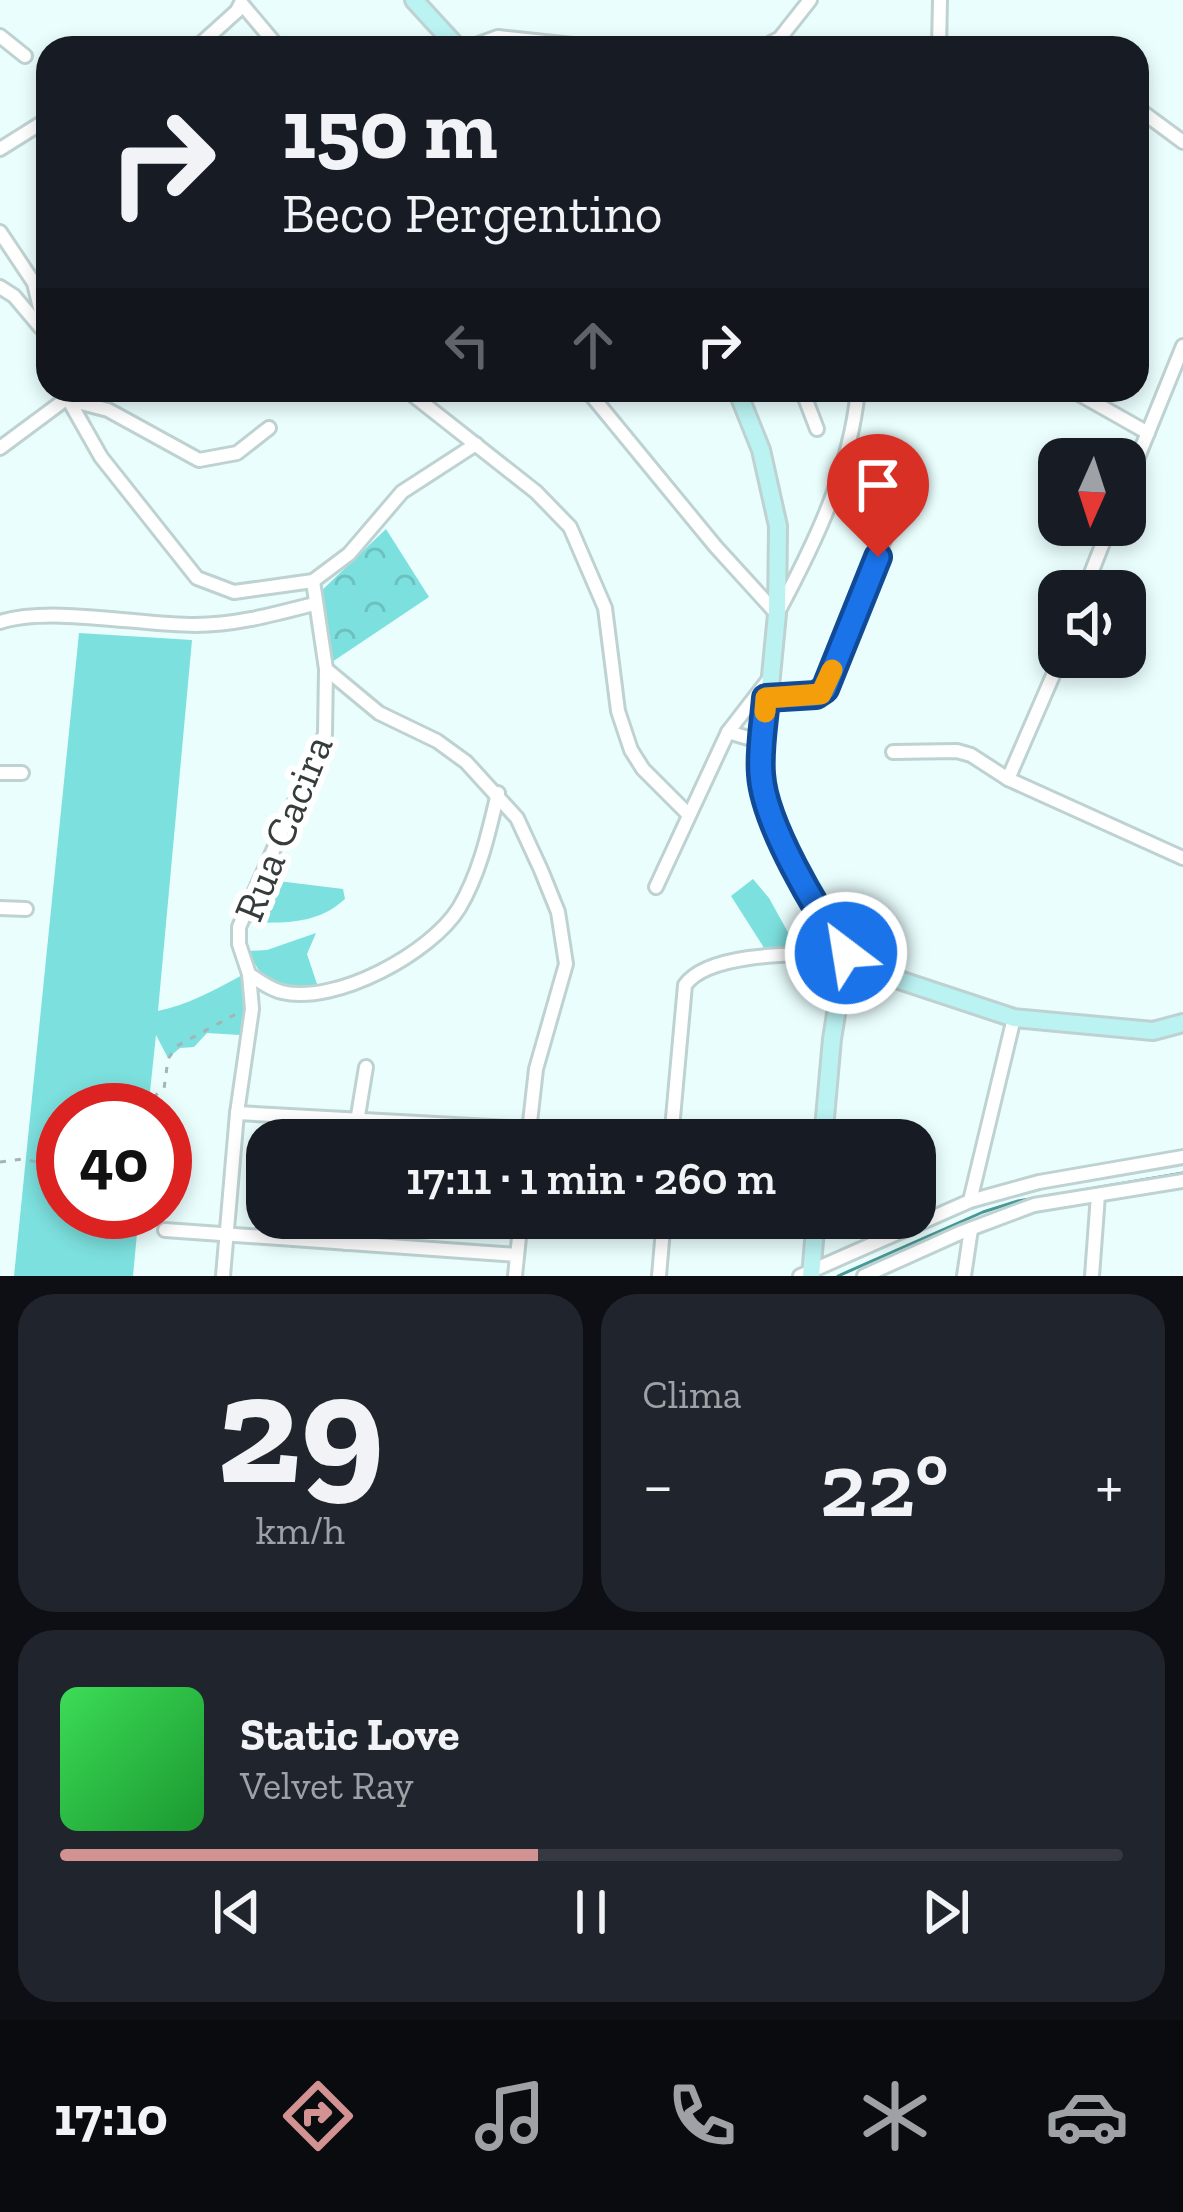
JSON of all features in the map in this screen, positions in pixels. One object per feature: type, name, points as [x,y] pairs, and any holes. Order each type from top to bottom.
[{"type":"street","points":[[414,0],[447,36]]},
{"type":"street","points":[[782,36],[810,0]]},
{"type":"street","points":[[939,36],[940,0]]},
{"type":"street","points":[[207,36],[236,4],[267,36]]},
{"type":"street","points":[[0,36],[25,56]]},
{"type":"street","points":[[1149,117],[1183,142]]},
{"type":"street","points":[[0,149],[36,126]]},
{"type":"street","points":[[0,232],[36,292]]},
{"type":"street","points":[[0,287],[36,321]]},
{"type":"street","points":[[1146,438],[1183,346]]},
{"type":"street","points":[[0,448],[56,402]]},
{"type":"street","points":[[69,402],[124,488],[197,578],[234,592],[313,580],[349,554],[402,492],[476,444]]},
{"type":"street","points":[[85,402],[199,460],[237,453],[269,428]]},
{"type":"street","points":[[423,402],[560,514],[578,541],[605,608],[618,711],[631,750],[643,769],[687,813]]},
{"type":"street","points":[[597,402],[776,614]]},
{"type":"street","points":[[742,402],[776,508],[776,614],[761,779],[790,857],[846,953],[884,975],[1014,1018],[1153,1031],[1183,1023]]},
{"type":"street","points":[[807,402],[817,429]]},
{"type":"street","points":[[776,614],[824,525],[847,451],[856,402]]},
{"type":"street","points":[[1093,402],[1148,433]]},
{"type":"street","points":[[768,689],[816,695],[825,689],[893,518]]},
{"type":"street","name":"Rua Cacira","points":[[313,580],[326,669],[327,716],[318,754],[239,927],[249,974],[281,992],[322,992],[389,967],[436,938],[460,907],[475,874],[498,793]]},
{"type":"street","points":[[0,622],[61,618],[239,623],[314,604]]},
{"type":"street","points":[[326,669],[379,713],[452,751],[498,793],[517,818],[542,870],[564,941],[562,987],[545,1031],[531,1119]]},
{"type":"street","points":[[1008,779],[1052,678]]},
{"type":"street","points":[[656,887],[728,732],[768,689]]},
{"type":"street","points":[[728,732],[762,742]]},
{"type":"street","points":[[893,752],[958,751],[1008,779],[1182,855]]},
{"type":"street","points":[[0,773],[22,773]]},
{"type":"street","points":[[0,908],[26,909]]},
{"type":"street","points":[[672,1119],[685,986],[693,975],[718,964],[846,953]]},
{"type":"street","points":[[825,1119],[846,953]]},
{"type":"street","points":[[223,1276],[251,1008],[249,974]]},
{"type":"street","points":[[970,1202],[1014,1018]]},
{"type":"street","points":[[357,1118],[366,1067]]},
{"type":"street","points":[[237,1113],[367,1119]]},
{"type":"street","points":[[808,1274],[970,1202],[1039,1182],[1183,1157]]},
{"type":"street","points":[[864,1276],[1034,1205],[1183,1181]]},
{"type":"street","points":[[1092,1276],[1098,1195]]},
{"type":"street","points":[[964,1276],[971,1229]]},
{"type":"street","points":[[192,1232],[517,1255]]},
{"type":"street","points":[[346,1239],[346,1243]]},
{"type":"street","points":[[515,1276],[518,1239]]},
{"type":"street","points":[[659,1276],[662,1239]]},
{"type":"street","points":[[808,1274],[813,1239]]},
{"type":"path","points":[[165,1083],[168,1059],[177,1046],[251,1008]]},
{"type":"path","points":[[0,1162],[36,1162]]},
{"type":"green space","points":[[386,529],[429,597],[332,662],[318,594]]},
{"type":"green space","points":[[79,633],[192,640],[158,1011],[244,974],[244,1025],[240,1035],[207,1033],[194,1047],[180,1048],[168,1058],[156,1035],[151,1083],[36,1083],[36,1239],[136,1239],[133,1276],[14,1276]]},
{"type":"green space","points":[[262,879],[343,889],[345,899],[310,918],[245,923]]},
{"type":"green space","points":[[753,879],[795,945],[766,951],[731,896]]},
{"type":"green space","points":[[316,933],[307,954],[317,984],[306,989],[276,985],[259,970],[249,951],[267,950]]},
{"type":"waterway","points":[[838,1276],[1018,1201],[1183,1173]]},
{"type":"slow traffic","points":[[765,712],[766,698],[821,694],[832,670]]},
{"type":"route","points":[[846,953],[790,857],[766,797],[761,758],[766,698],[816,695],[825,689],[878,557]]}]
